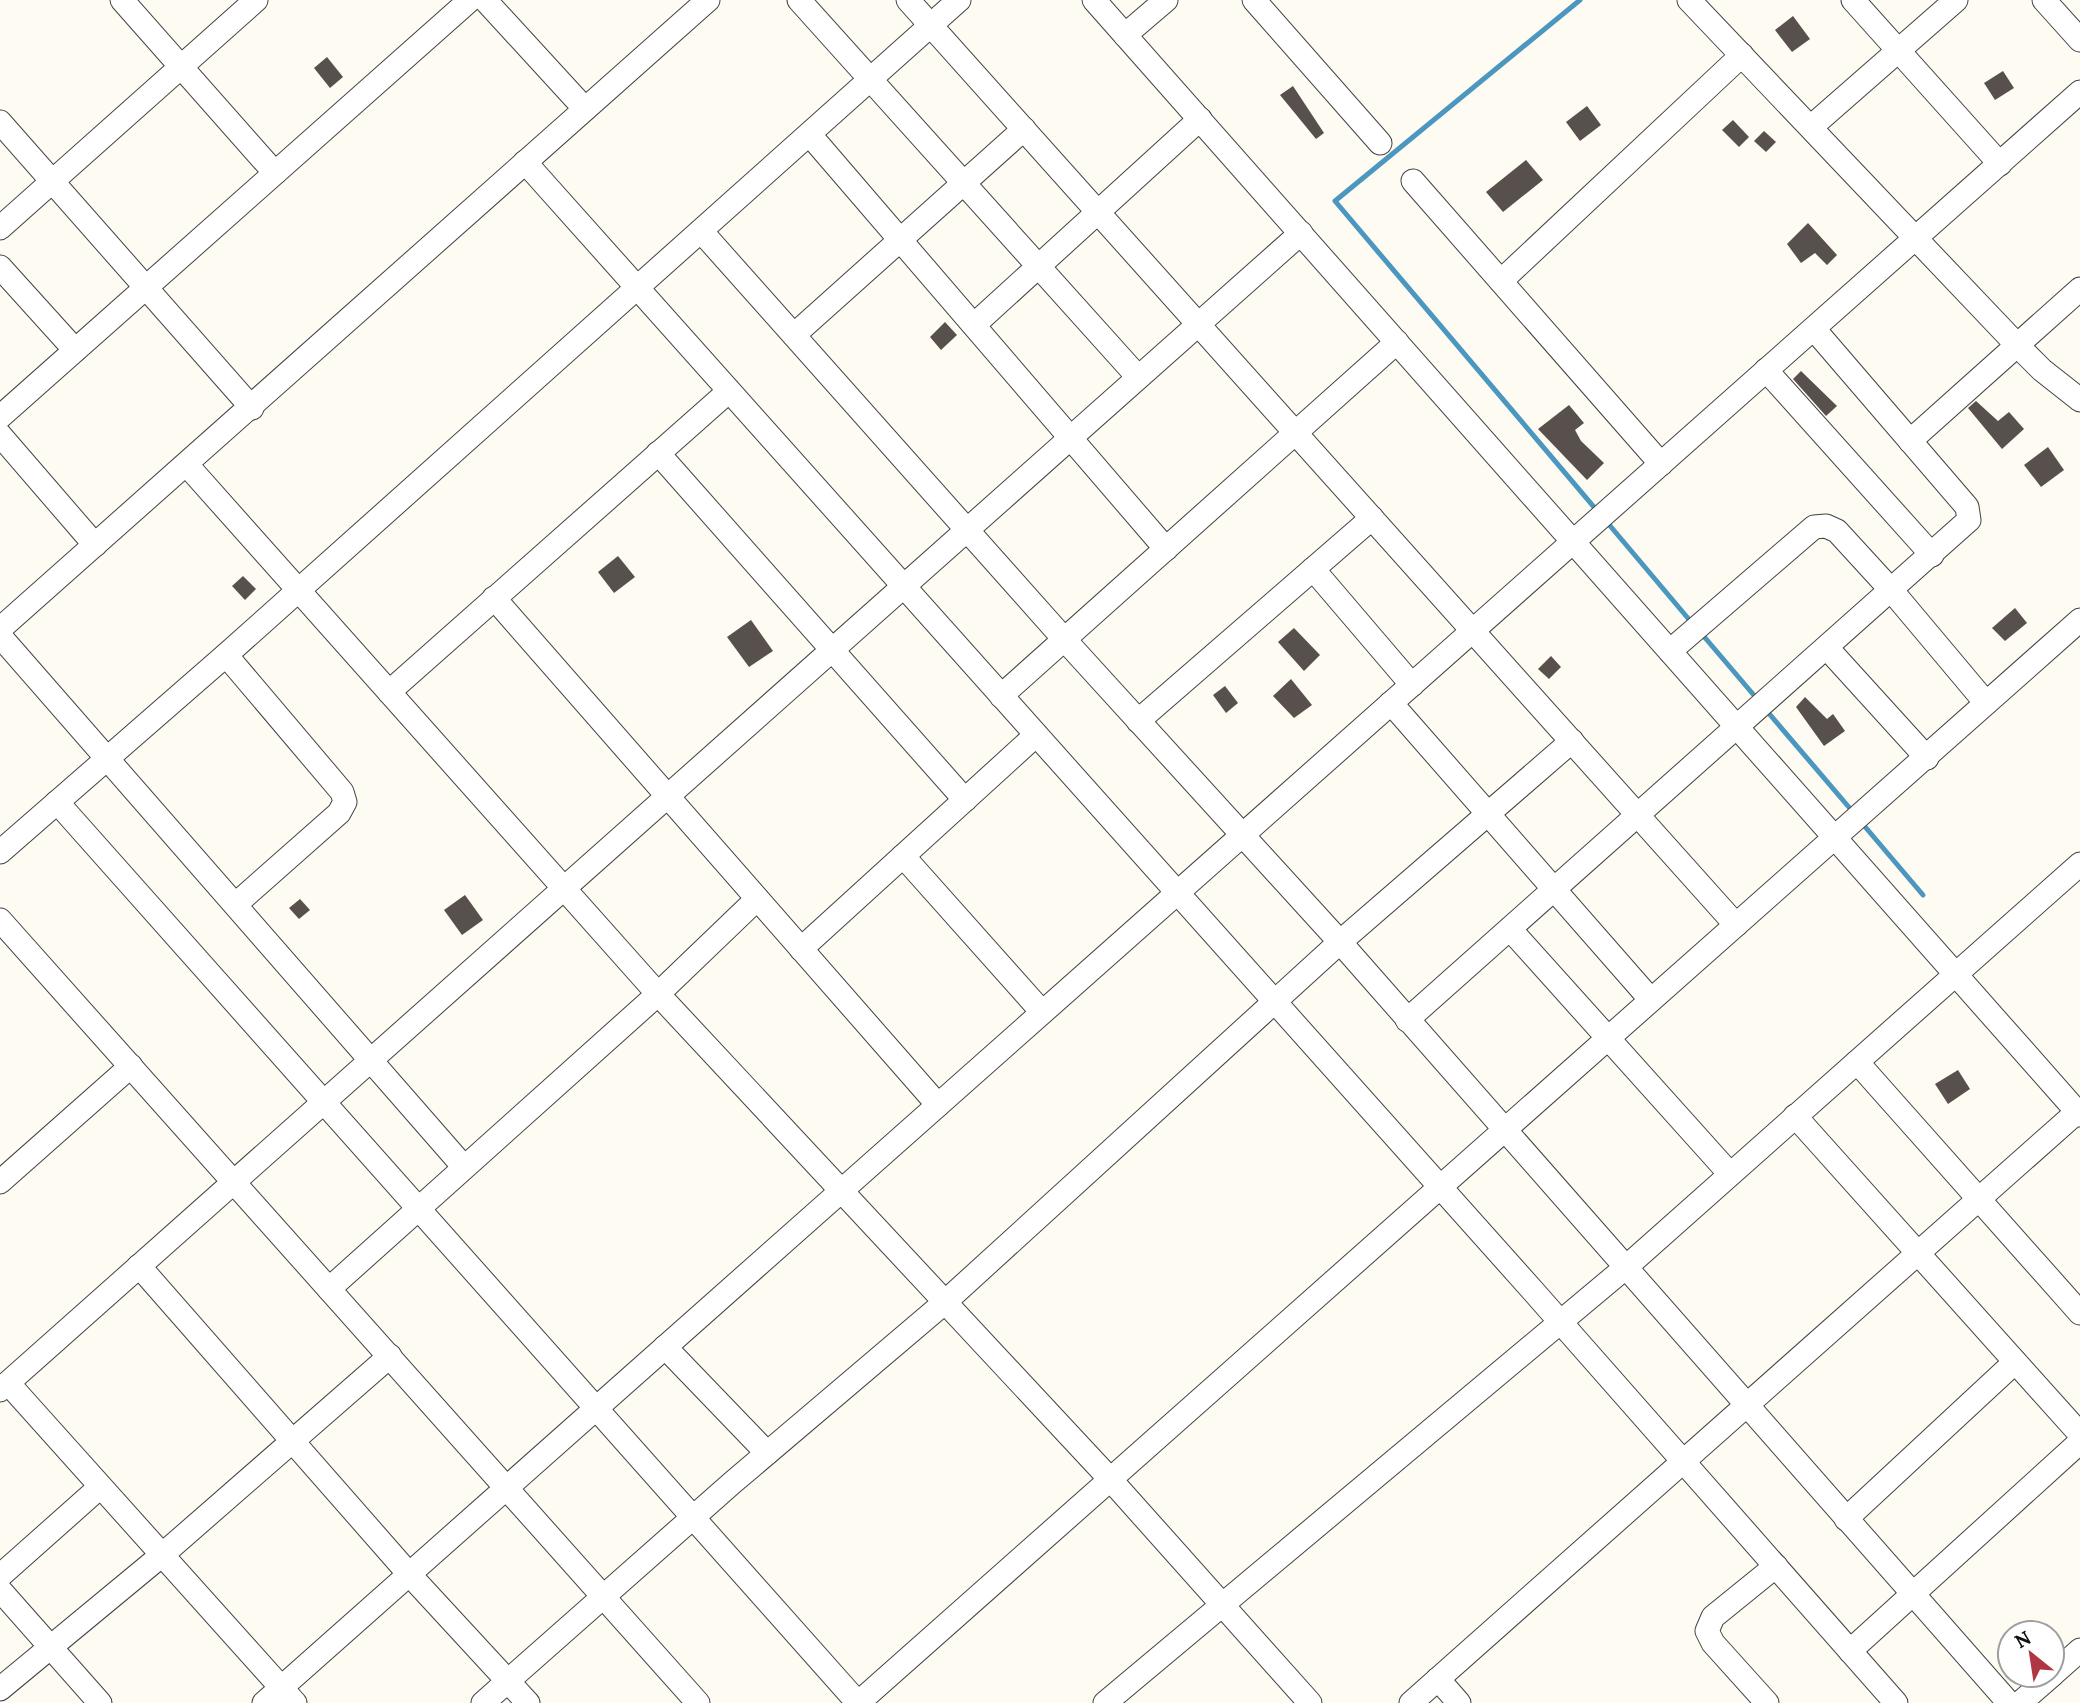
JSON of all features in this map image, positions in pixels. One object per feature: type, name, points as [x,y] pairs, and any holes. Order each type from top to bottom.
[{"type":"street","points":[[122,0],[275,173]]},
{"type":"street","points":[[0,228],[256,0]]},
{"type":"street","points":[[0,416],[470,0]]},
{"type":"street","points":[[485,0],[585,109]]},
{"type":"street","points":[[0,629],[187,466],[708,0]]},
{"type":"street","points":[[799,0],[1138,377]]},
{"type":"street","points":[[908,0],[1736,925]]},
{"type":"street","points":[[0,852],[226,655],[959,0]]},
{"type":"street","points":[[1094,0],[2079,1114],[1979,1199],[1411,1703]]},
{"type":"street","points":[[1125,35],[1166,0]]},
{"type":"street","points":[[1254,0],[1380,143]]},
{"type":"street","points":[[1689,0],[2017,345],[2042,370],[2080,400]]},
{"type":"street","points":[[1853,0],[2000,164]]},
{"type":"street","points":[[1811,127],[1956,0]]},
{"type":"street","points":[[2044,0],[2080,40]]},
{"type":"street","points":[[1501,281],[1742,55]]},
{"type":"street","points":[[1301,233],[4,1387],[162,1555],[280,1698],[409,1574],[2080,92]]},
{"type":"street","points":[[974,326],[1200,119]]},
{"type":"street","points":[[0,122],[252,408]]},
{"type":"street","points":[[794,335],[1024,130]]},
{"type":"street","points":[[810,135],[1166,549]]},
{"type":"street","points":[[525,162],[1896,1703]]},
{"type":"street","points":[[1413,181],[1661,464]]},
{"type":"street","points":[[701,231],[966,530],[1340,942],[2009,1703]]},
{"type":"street","points":[[0,267],[75,350]]},
{"type":"street","points":[[1910,441],[2080,289]]},
{"type":"street","points":[[1408,1020],[1828,649],[1969,520],[1969,513],[1814,329]]},
{"type":"street","points":[[1001,696],[1397,342]]},
{"type":"street","points":[[1766,370],[1932,555]]},
{"type":"street","points":[[389,692],[729,391]]},
{"type":"street","points":[[0,435],[95,545]]},
{"type":"street","points":[[658,453],[964,800]]},
{"type":"street","points":[[187,466],[658,995],[1110,1479],[1310,1703]]},
{"type":"street","points":[[1138,721],[1372,518]]},
{"type":"street","points":[[1670,651],[1814,527],[1826,526],[1837,531],[1892,591],[1986,703]]},
{"type":"street","points":[[1313,569],[1412,685]]},
{"type":"street","points":[[494,598],[938,1105]]},
{"type":"street","points":[[57,802],[858,1703],[1438,1186],[1836,839],[2080,620]]},
{"type":"street","points":[[0,635],[463,1166]]},
{"type":"street","points":[[1828,649],[1927,758]]},
{"type":"street","points":[[226,655],[342,792],[345,802],[339,813],[236,904]]},
{"type":"street","points":[[1391,704],[1651,1000]]},
{"type":"street","points":[[801,949],[1036,735]]},
{"type":"street","points":[[483,1703],[767,1453],[944,1303],[1340,942],[1572,741]]},
{"type":"street","points":[[903,856],[1042,1012]]},
{"type":"street","points":[[1105,1703],[1625,1268],[2080,864]]},
{"type":"street","points":[[329,1289],[418,1206],[658,995],[757,899]]},
{"type":"street","points":[[0,920],[698,1703]]},
{"type":"street","points":[[1510,929],[1730,1174]]},
{"type":"street","points":[[1857,1062],[2080,1312]]},
{"type":"street","points":[[0,1182],[131,1066]]},
{"type":"street","points":[[1795,1116],[2080,1434]]},
{"type":"street","points":[[139,1266],[409,1574],[528,1703]]},
{"type":"street","points":[[666,1347],[767,1453]]},
{"type":"street","points":[[0,1689],[162,1555],[390,1356]]},
{"type":"street","points":[[1846,1519],[2015,1362]]},
{"type":"street","points":[[1850,1651],[2080,1442]]},
{"type":"street","points":[[0,1576],[100,1487]]},
{"type":"street","points":[[1768,1703],[1713,1643],[1707,1631],[1713,1617],[1776,1566]]},
{"type":"street","points":[[0,1590],[100,1703]]},
{"type":"street","points":[[2066,1662],[2080,1650]]},
{"type":"street","points":[[1438,1679],[1459,1703]]},
{"type":"street","points":[[2020,1703],[2036,1689]]},
{"type":"building","points":[[1793,16],[1810,39],[1792,52],[1775,30]]},
{"type":"building","points":[[327,57],[343,77],[330,88],[314,68]]},
{"type":"building","points":[[2003,71],[2014,88],[1995,100],[1984,83]]},
{"type":"building","points":[[1293,86],[1324,133],[1316,139],[1280,95]]},
{"type":"building","points":[[1587,106],[1601,125],[1580,141],[1566,122]]},
{"type":"building","points":[[1733,120],[1749,137],[1739,147],[1722,130]]},
{"type":"building","points":[[1764,131],[1776,142],[1766,152],[1754,141]]},
{"type":"building","points":[[1526,160],[1543,180],[1503,212],[1486,192]]},
{"type":"building","points":[[1808,223],[1837,255],[1827,265],[1815,253],[1801,263],[1787,244]]},
{"type":"building","points":[[945,322],[957,335],[941,350],[930,337]]},
{"type":"building","points":[[1801,371],[1837,406],[1826,416],[1793,379]]},
{"type":"building","points":[[1976,401],[1998,421],[2009,412],[2024,429],[2002,449],[1968,408]]},
{"type":"building","points":[[1569,405],[1584,423],[1575,430],[1581,441],[1604,463],[1587,480],[1538,429]]},
{"type":"building","points":[[2048,447],[2064,470],[2041,487],[2024,465]]},
{"type":"building","points":[[618,556],[635,577],[614,593],[598,572]]},
{"type":"building","points":[[243,576],[256,589],[245,600],[232,586]]},
{"type":"building","points":[[2015,608],[2027,623],[2005,641],[1992,628]]},
{"type":"building","points":[[751,620],[773,651],[749,667],[727,637]]},
{"type":"building","points":[[1294,628],[1320,655],[1304,671],[1278,642]]},
{"type":"building","points":[[1551,656],[1561,667],[1549,679],[1538,669]]},
{"type":"building","points":[[1291,679],[1312,705],[1294,718],[1273,696]]},
{"type":"building","points":[[1225,686],[1238,703],[1226,713],[1213,695]]},
{"type":"building","points":[[1805,697],[1827,719],[1833,714],[1845,731],[1824,746],[1796,707]]},
{"type":"building","points":[[465,895],[483,920],[462,935],[444,910]]},
{"type":"building","points":[[300,899],[310,910],[299,919],[289,908]]},
{"type":"building","points":[[1958,1070],[1970,1089],[1948,1104],[1935,1084]]},
{"type":"waterway","points":[[1580,0],[1335,201],[1599,513]]},
{"type":"waterway","points":[[1606,521],[1692,623]]},
{"type":"waterway","points":[[1701,633],[1758,700]]},
{"type":"waterway","points":[[1766,710],[1853,812]]},
{"type":"waterway","points":[[1861,822],[1923,895]]}]
